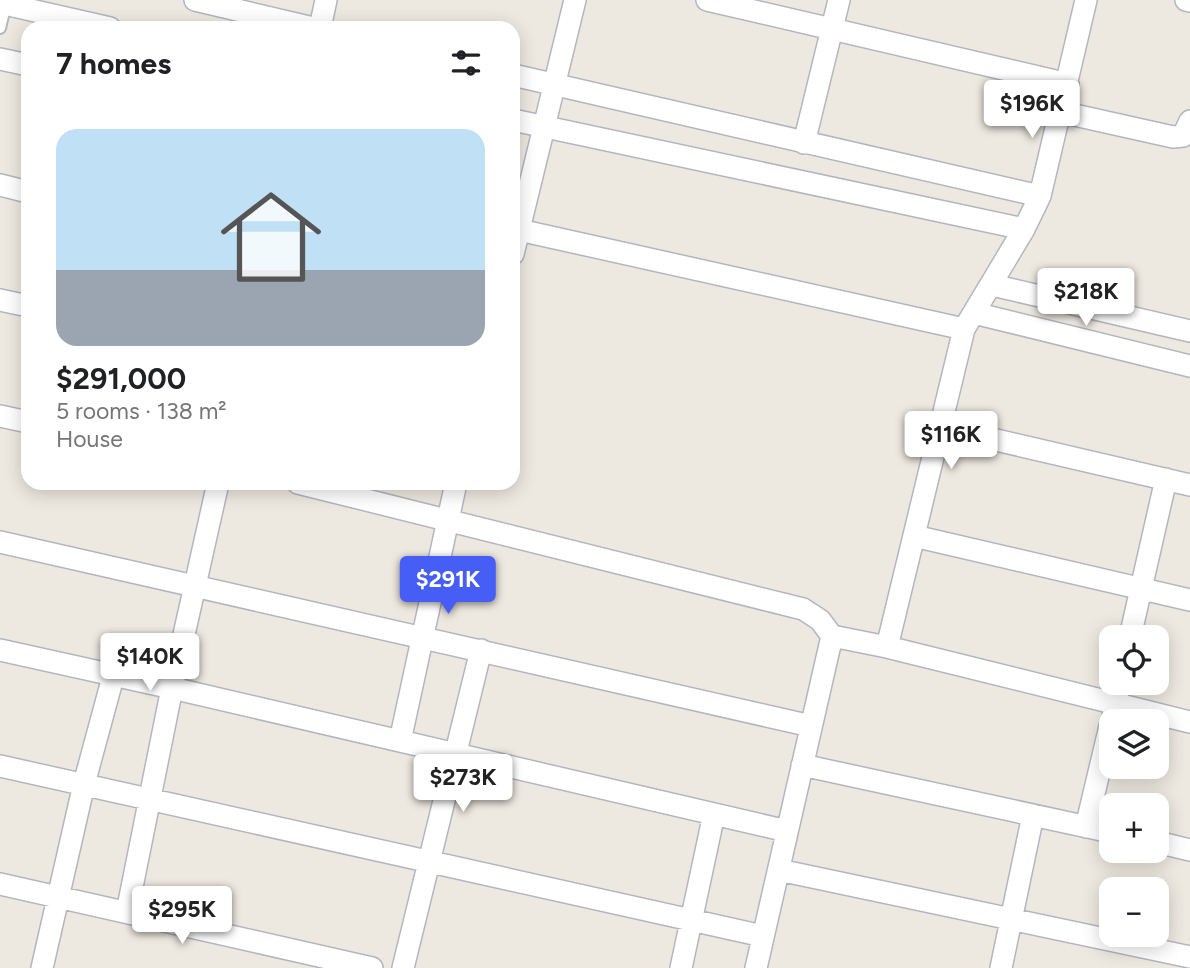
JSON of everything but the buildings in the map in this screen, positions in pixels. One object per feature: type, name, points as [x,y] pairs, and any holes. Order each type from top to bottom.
[{"type":"street","points":[[195,0],[284,21]]},
{"type":"street","points":[[322,21],[326,0]]},
{"type":"street","points":[[520,212],[522,177],[544,127],[575,0]]},
{"type":"street","points":[[707,0],[1068,84]]},
{"type":"street","points":[[804,143],[839,0]]},
{"type":"street","points":[[887,647],[940,427],[969,321],[1024,229],[1040,196],[1086,0]]},
{"type":"street","points":[[4,2],[81,21]]},
{"type":"street","points":[[0,58],[21,63]]},
{"type":"street","points":[[520,77],[1040,196]]},
{"type":"street","points":[[1061,112],[1173,137],[1183,136],[1190,121]]},
{"type":"street","points":[[520,122],[1024,229]]},
{"type":"street","points":[[0,185],[21,190]]},
{"type":"street","points":[[520,230],[1190,366]]},
{"type":"street","points":[[992,285],[1190,331]]},
{"type":"street","points":[[0,300],[21,304]]},
{"type":"street","points":[[0,416],[21,420]]},
{"type":"street","points":[[940,427],[1190,485]]},
{"type":"street","points":[[1133,625],[1166,479]]},
{"type":"street","points":[[127,912],[172,688],[216,490]]},
{"type":"street","points":[[326,490],[803,609],[820,620],[832,636],[887,647],[1099,712]]},
{"type":"street","points":[[400,741],[454,490]]},
{"type":"street","points":[[914,536],[1190,600]]},
{"type":"street","points":[[0,542],[811,726]]},
{"type":"street","points":[[756,968],[832,636]]},
{"type":"street","points":[[0,650],[788,831]]},
{"type":"street","points":[[402,968],[481,650]]},
{"type":"street","points":[[43,968],[84,785],[113,677]]},
{"type":"street","points":[[1169,720],[1190,722]]},
{"type":"street","points":[[802,765],[1099,830]]},
{"type":"street","points":[[0,766],[763,936]]},
{"type":"street","points":[[1086,827],[1099,774]]},
{"type":"street","points":[[681,968],[714,814]]},
{"type":"street","points":[[1001,968],[1033,815]]},
{"type":"street","points":[[1169,845],[1190,849]]},
{"type":"street","points":[[779,870],[1190,957]]},
{"type":"street","points":[[0,884],[372,968]]},
{"type":"lane","points":[[0,28],[4,2]]}]
